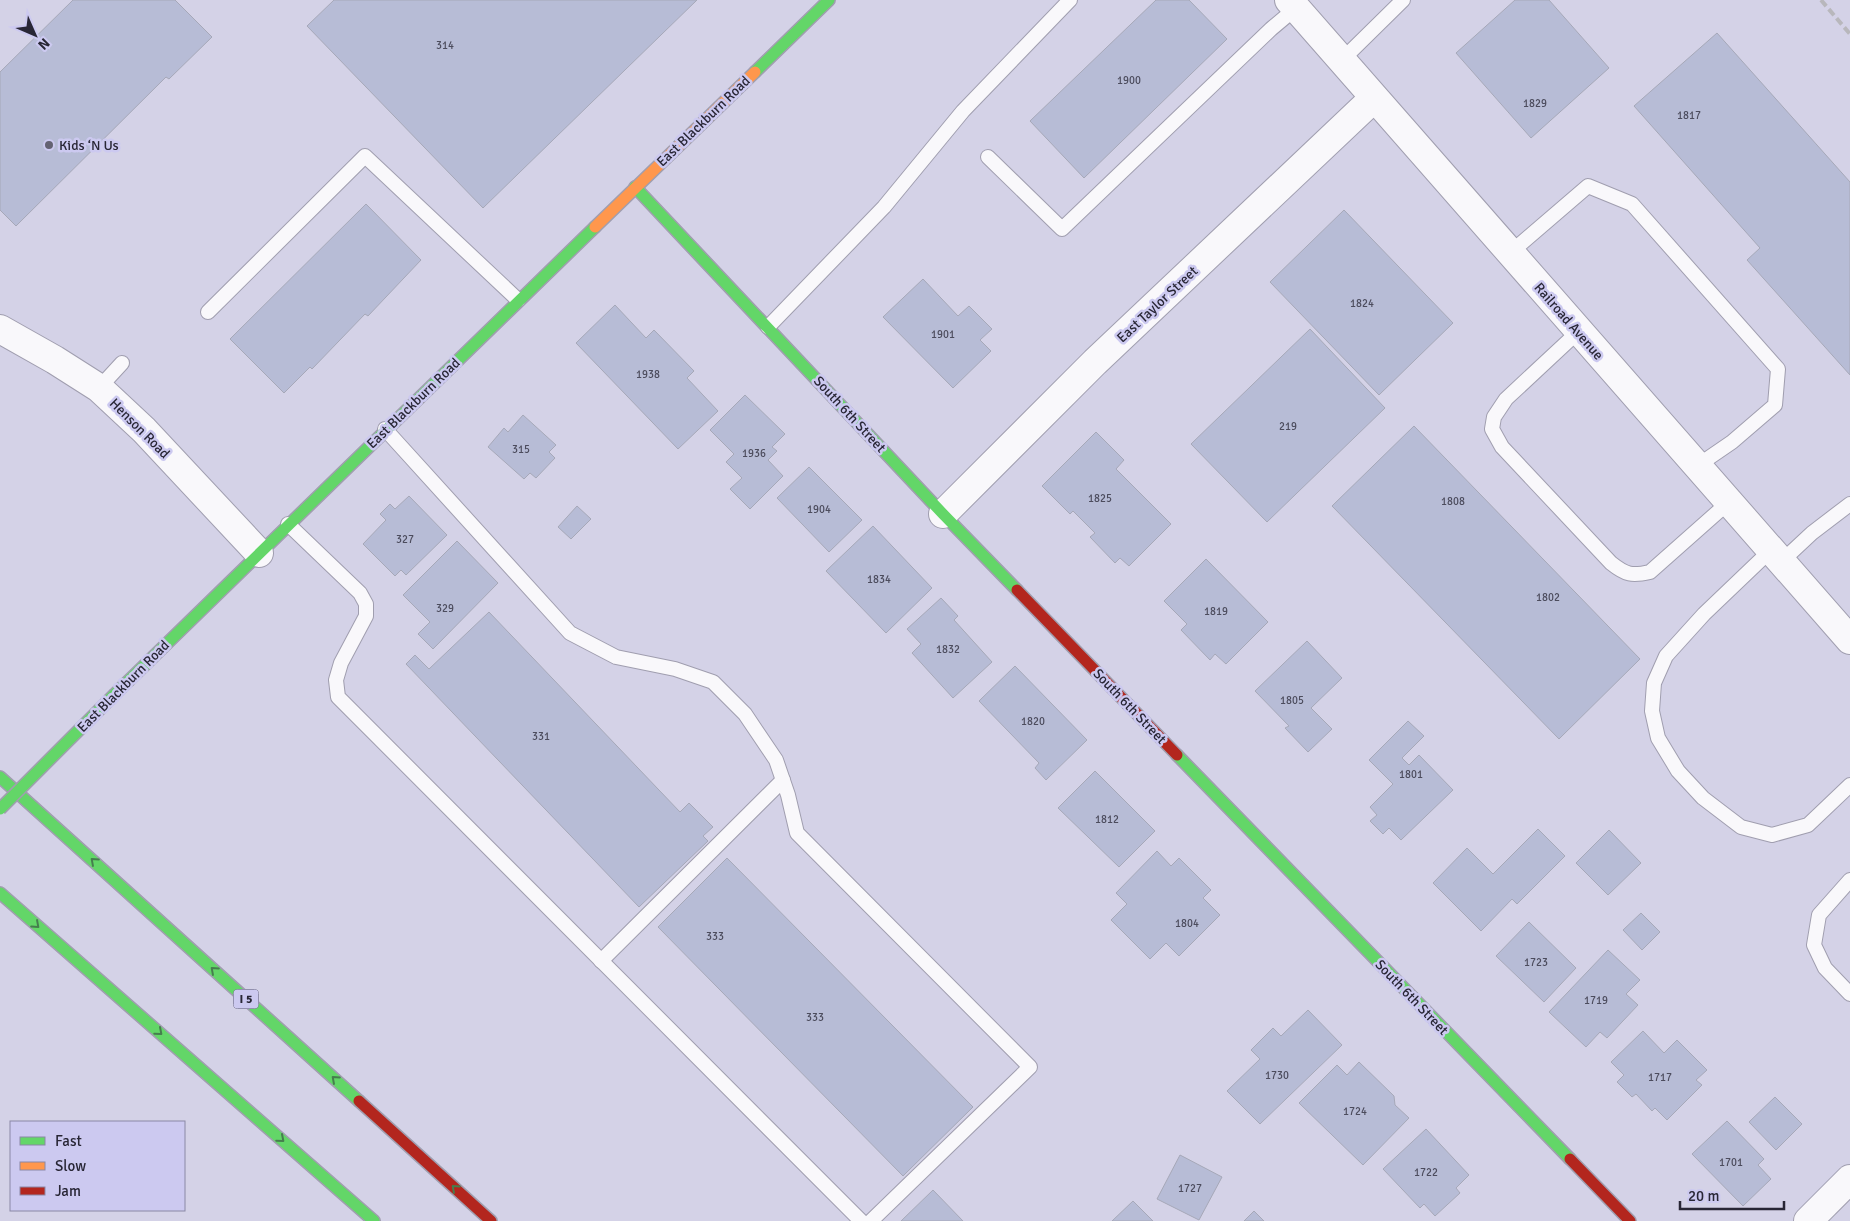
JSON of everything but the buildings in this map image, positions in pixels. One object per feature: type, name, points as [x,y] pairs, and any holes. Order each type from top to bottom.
[{"type":"main road","name":"East Blackburn Road","points":[[0,809],[258,552],[828,0]]},
{"type":"main road","name":"South 6th Street","points":[[635,187],[943,514],[1630,1221]]},
{"type":"main road","name":"I 5","points":[[0,777],[491,1221]]},
{"type":"main road","points":[[0,893],[374,1221]]},
{"type":"street","name":"Railroad Avenue","points":[[1293,4],[1850,640]]},
{"type":"street","name":"East Taylor Street","points":[[943,514],[1095,362],[1374,98]]},
{"type":"street","name":"Henson Road","points":[[0,329],[55,360],[99,388],[144,430],[258,552]]},
{"type":"street","points":[[1808,1221],[1850,1179]]},
{"type":"lane","points":[[768,327],[884,208],[963,112],[1070,0]]},
{"type":"lane","points":[[1342,61],[1403,0]]},
{"type":"lane","points":[[988,157],[1062,228],[1271,29],[1293,4]]},
{"type":"lane","points":[[208,312],[365,156],[518,300]]},
{"type":"lane","points":[[1510,253],[1588,186],[1632,204],[1778,369],[1775,405],[1732,442],[1697,466]]},
{"type":"lane","points":[[1578,331],[1506,398],[1494,417],[1492,428],[1502,447],[1611,563],[1622,572],[1635,575],[1650,572],[1729,502]]},
{"type":"lane","points":[[99,388],[122,364]]},
{"type":"lane","points":[[385,429],[570,633],[616,657],[675,670],[713,682],[744,714],[776,760],[784,780],[797,833],[1030,1068],[871,1221]]},
{"type":"lane","points":[[1850,504],[1812,533],[1776,556],[1704,614],[1666,656],[1654,683],[1652,711],[1658,738],[1678,771],[1703,798],[1741,827],[1772,835],[1808,825],[1850,785]]},
{"type":"lane","points":[[288,524],[360,593],[366,604],[366,616],[341,663],[336,680],[338,696],[861,1221]]},
{"type":"lane","points":[[601,961],[784,780]]},
{"type":"lane","points":[[1850,880],[1819,916],[1814,945],[1825,968],[1850,994]]},
{"type":"railway","points":[[1821,0],[1850,34]]},
{"type":"traffic: fast","points":[[755,72],[829,0]]},
{"type":"traffic: fast","points":[[635,187],[1017,590]]},
{"type":"traffic: fast","points":[[115,694],[595,227]]},
{"type":"traffic: fast","points":[[0,809],[115,694]]},
{"type":"traffic: fast","points":[[1177,755],[1570,1159]]},
{"type":"traffic: fast","points":[[0,777],[359,1101]]},
{"type":"traffic: fast","points":[[0,893],[374,1221]]},
{"type":"traffic: slow","points":[[595,227],[755,72]]},
{"type":"traffic: jam","points":[[1017,590],[1177,755]]},
{"type":"traffic: jam","points":[[359,1101],[491,1221]]},
{"type":"traffic: jam","points":[[1570,1159],[1630,1221]]},
{"type":"place","name":"Kids ‘N Us","points":[[49,145]]}]
